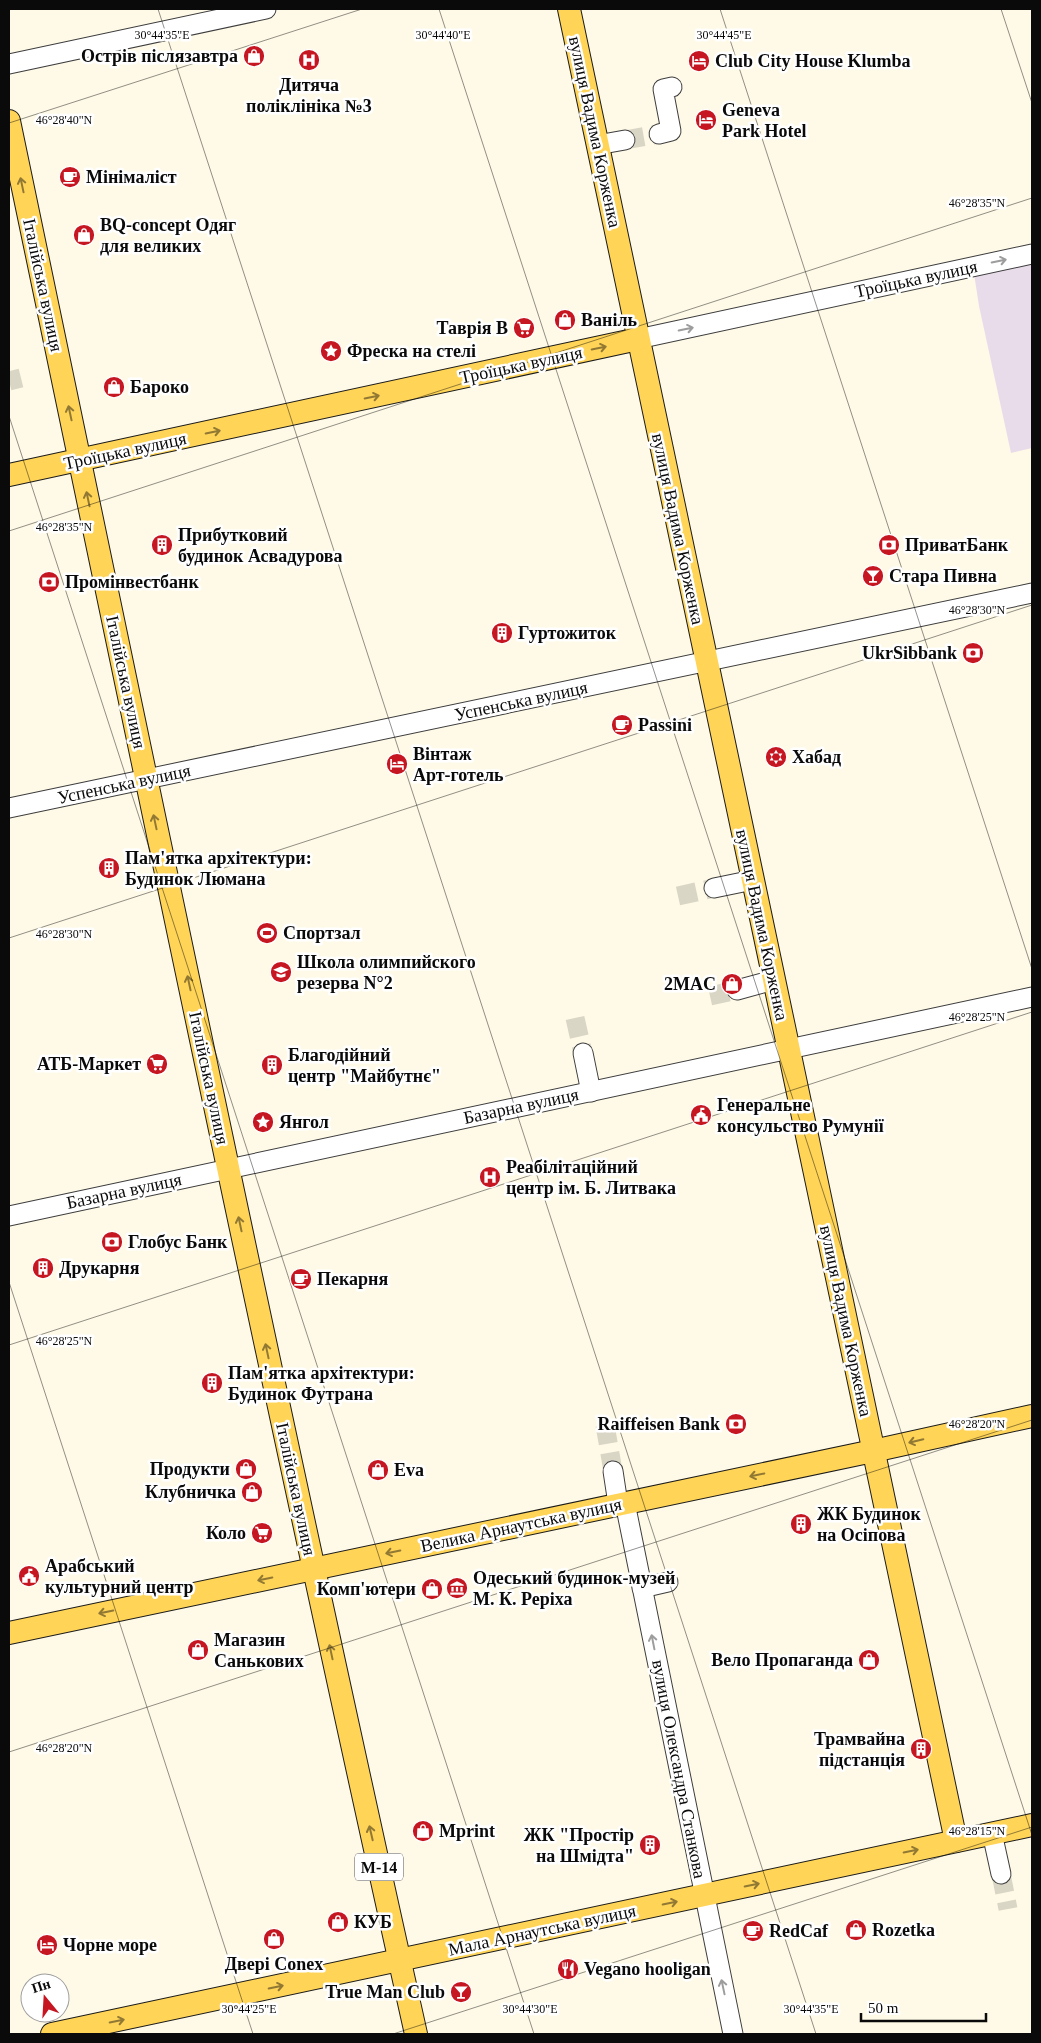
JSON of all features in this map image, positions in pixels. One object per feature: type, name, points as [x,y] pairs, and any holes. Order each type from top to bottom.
[{"type":"main road","name":"вулиця Вадима Корженка","points":[[569,9],[956,1841]]},
{"type":"main road","name":"Італійська вулиця","points":[[9,121],[313,1570],[416,2034]]},
{"type":"main road","name":"Троїцька вулиця","points":[[9,475],[638,340]]},
{"type":"main road","name":"Велика Арнаутська вулиця","points":[[9,1633],[1032,1416]]},
{"type":"main road","name":"Мала Арнаутська вулиця","points":[[52,2034],[1032,1825]]},
{"type":"street","points":[[9,64],[266,9]]},
{"type":"street","points":[[658,134],[671,131],[662,89],[672,87]]},
{"type":"street","points":[[598,146],[625,140]]},
{"type":"street","name":"Троїцька вулиця","points":[[638,340],[1032,254]]},
{"type":"street","name":"Успенська вулиця","points":[[9,808],[1032,593]]},
{"type":"street","points":[[714,888],[752,880]]},
{"type":"street","points":[[737,990],[774,980]]},
{"type":"street","name":"Базарна вулиця","points":[[9,1216],[1032,997]]},
{"type":"street","points":[[583,1053],[591,1092]]},
{"type":"street","name":"вулиця Олександра Станкова","points":[[613,1471],[642,1588],[733,2034]]},
{"type":"street","points":[[642,1588],[668,1582]]},
{"type":"street","points":[[992,1833],[1001,1874]]},
{"type":"shaded area","points":[[1032,254],[1032,448],[1011,453],[979,306],[973,267]]},
{"type":"tunnel","points":[[625,140],[659,134]]},
{"type":"tunnel","points":[[9,381],[21,378]]},
{"type":"tunnel","points":[[678,896],[714,888]]},
{"type":"tunnel","points":[[710,996],[737,990]]},
{"type":"tunnel","points":[[575,1018],[583,1053]]},
{"type":"tunnel","points":[[605,1425],[613,1471]]},
{"type":"tunnel","points":[[1001,1874],[1008,1909]]},
{"type":"place","name":"Острів післязавтра","points":[[254,56]]},
{"type":"place","name":"Дитяча поліклініка №3","points":[[309,60]]},
{"type":"place","name":"Club City House Klumba","points":[[699,61]]},
{"type":"place","name":"Geneva Park Hotel","points":[[706,120]]},
{"type":"place","name":"Мінімаліст","points":[[70,177]]},
{"type":"place","name":"BQ-concept Одяг для великих","points":[[84,235]]},
{"type":"place","name":"Ваніль","points":[[565,320]]},
{"type":"place","name":"Таврія В","points":[[524,328]]},
{"type":"place","name":"Фреска на стелі","points":[[331,351]]},
{"type":"place","name":"Бароко","points":[[114,387]]},
{"type":"place","name":"Прибутковий будинок Асвадурова","points":[[162,545]]},
{"type":"place","name":"ПриватБанк","points":[[889,545]]},
{"type":"place","name":"Стара Пивна","points":[[873,576]]},
{"type":"place","name":"Промінвестбанк","points":[[49,582]]},
{"type":"place","name":"Гуртожиток","points":[[502,633]]},
{"type":"place","name":"UkrSibbank","points":[[973,653]]},
{"type":"place","name":"Passini","points":[[622,725]]},
{"type":"place","name":"Хабад","points":[[776,757]]},
{"type":"place","name":"Вінтаж Арт-готель","points":[[397,764]]},
{"type":"place","name":"Пам'ятка архітектури: Будинок Люмана","points":[[109,868]]},
{"type":"place","name":"Спортзал","points":[[267,933]]},
{"type":"place","name":"Школа олимпийского резерва N°2","points":[[281,972]]},
{"type":"place","name":"2MAC","points":[[732,984]]},
{"type":"place","name":"АТБ-Маркет","points":[[157,1064]]},
{"type":"place","name":"Благодійний центр \"Майбутнє\"","points":[[272,1065]]},
{"type":"place","name":"Генеральне консульство Румунії","points":[[701,1115]]},
{"type":"place","name":"Янгол","points":[[263,1122]]},
{"type":"place","name":"Реабілітаційний центр ім. Б. Литвака","points":[[490,1177]]},
{"type":"place","name":"Глобус Банк","points":[[112,1242]]},
{"type":"place","name":"Друкарня","points":[[43,1268]]},
{"type":"place","name":"Пекарня","points":[[301,1279]]},
{"type":"place","name":"Пам'ятка архітектури: Будинок Футрана","points":[[212,1383]]},
{"type":"place","name":"Raiffeisen Bank","points":[[736,1424]]},
{"type":"place","name":"Продукти","points":[[246,1469]]},
{"type":"place","name":"Eva","points":[[378,1470]]},
{"type":"place","name":"Клубничка","points":[[252,1492]]},
{"type":"place","name":"ЖК Будинок на Осіпова","points":[[801,1524]]},
{"type":"place","name":"Коло","points":[[262,1533]]},
{"type":"place","name":"Арабський культурний центр","points":[[29,1576]]},
{"type":"place","name":"Одеський будинок-музей М. К. Реріха","points":[[457,1588]]},
{"type":"place","name":"Комп'ютери","points":[[432,1589]]},
{"type":"place","name":"Магазин Санькових","points":[[198,1650]]},
{"type":"place","name":"Вело Пропаганда","points":[[869,1660]]},
{"type":"place","name":"Трамвайна підстанція","points":[[921,1749]]},
{"type":"place","name":"Mprint","points":[[423,1831]]},
{"type":"place","name":"ЖК \"Простір на Шмідта\"","points":[[650,1845]]},
{"type":"place","name":"КУБ","points":[[338,1922]]},
{"type":"place","name":"Rozetka","points":[[856,1930]]},
{"type":"place","name":"RedCaf","points":[[753,1931]]},
{"type":"place","name":"Двері Conex","points":[[274,1939]]},
{"type":"place","name":"Чорне море","points":[[47,1945]]},
{"type":"place","name":"Vegano hooligan","points":[[568,1969]]},
{"type":"place","name":"True Man Club","points":[[461,1992]]}]
